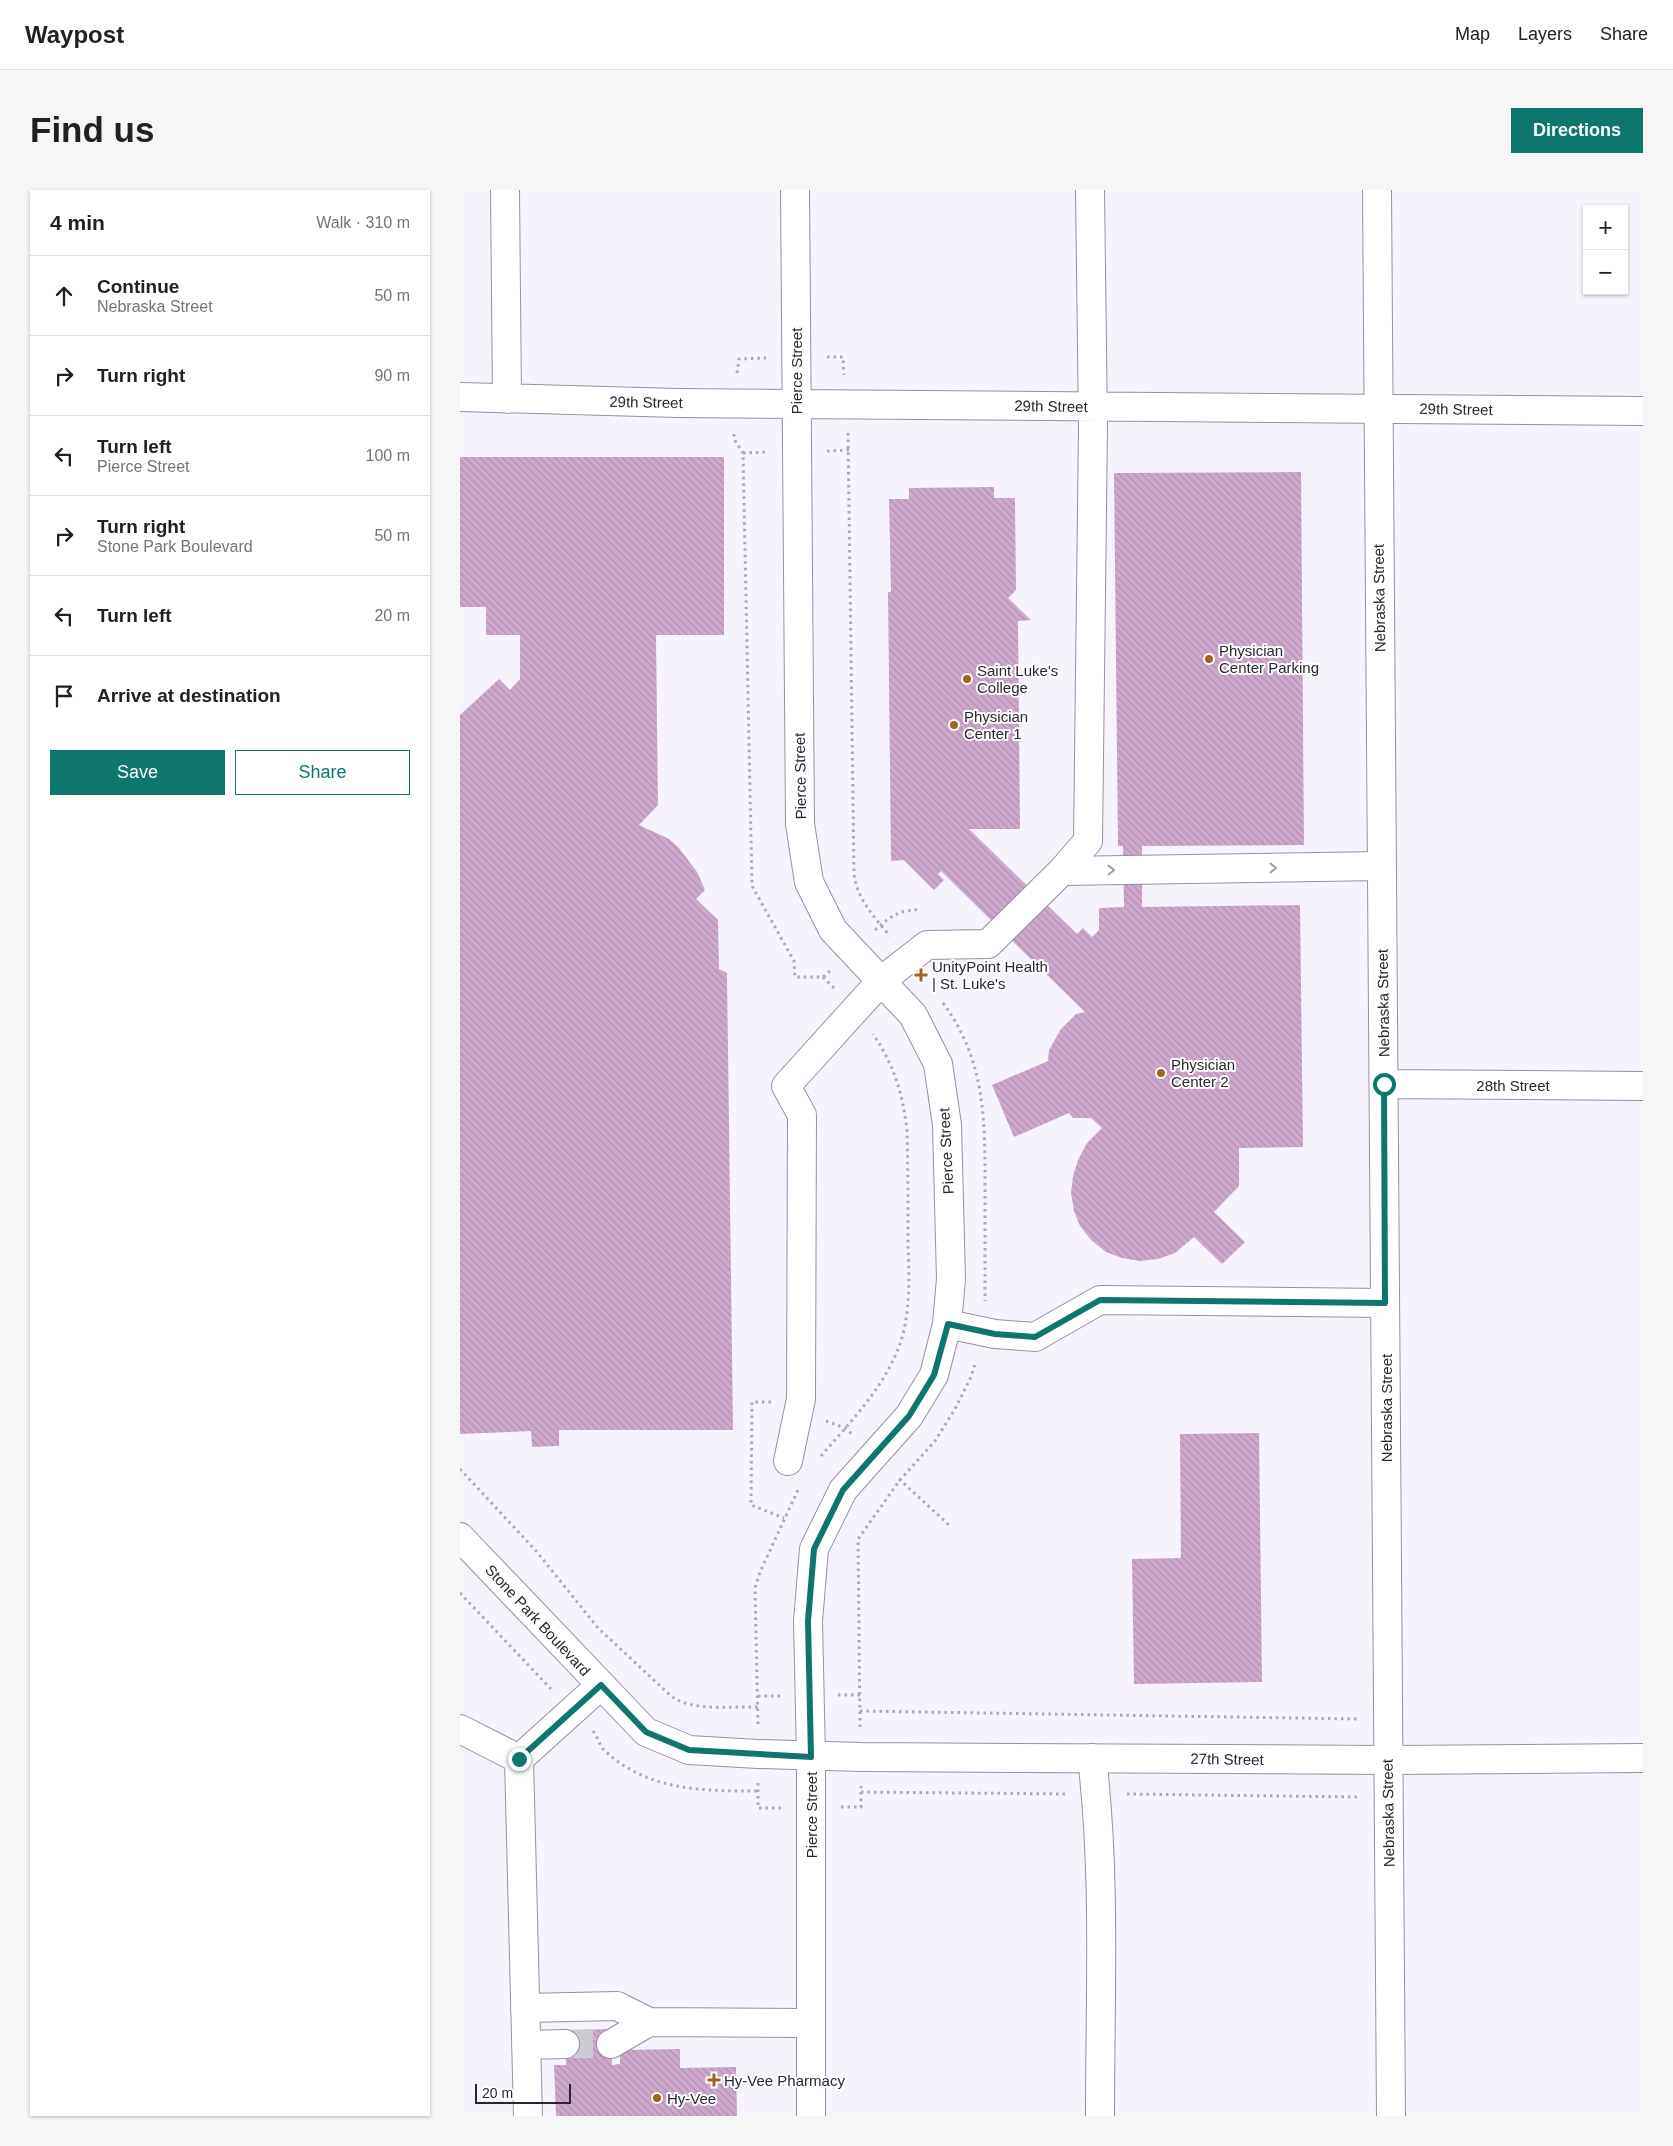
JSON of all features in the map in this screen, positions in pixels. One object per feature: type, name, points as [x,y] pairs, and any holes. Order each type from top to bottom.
[{"type":"street","points":[[505,190],[507,399]]},
{"type":"street","name":"Pierce Street","points":[[795,190],[800,824],[809,882],[833,930],[913,1015],[938,1064],[948,1125],[951,1279],[948,1324],[934,1375],[909,1416],[843,1490],[814,1549],[808,1621],[811,1757],[812,2116]]},
{"type":"street","points":[[788,1461],[801,1399],[802,1115],[786,1086],[882,980],[909,958],[926,945],[988,944],[1062,871],[1088,841],[1093,407],[1090,190]]},
{"type":"street","name":"Nebraska Street","points":[[1377,190],[1377,408],[1391,2116]]},
{"type":"street","name":"29th Street","points":[[460,397],[735,403],[1643,411]]},
{"type":"street","points":[[1062,871],[1382,866]]},
{"type":"street","name":"28th Street","points":[[1384,1084],[1643,1086]]},
{"type":"street","points":[[948,1324],[983,1332],[1035,1337],[1100,1300],[1385,1303]]},
{"type":"street","name":"Stone Park Boulevard","points":[[460,1537],[646,1732],[689,1750],[811,1757]]},
{"type":"street","points":[[528,2116],[519,1759],[601,1685]]},
{"type":"street","points":[[460,1729],[519,1759]]},
{"type":"street","name":"27th Street","points":[[811,1757],[1388,1760],[1643,1758]]},
{"type":"street","points":[[1092,1758],[1096,1794],[1100,1908],[1100,2116]]},
{"type":"street","points":[[525,2008],[617,2006],[649,2022],[811,2023]]},
{"type":"street","points":[[611,2044],[649,2022]]},
{"type":"street","points":[[526,2045],[565,2044]]},
{"type":"path","points":[[842,356],[849,450],[854,874],[856,887],[862,899],[909,958]]},
{"type":"path","points":[[739,359],[734,439],[743,453],[752,886],[794,961],[795,977]]},
{"type":"path","points":[[820,1457],[868,1402],[884,1376],[900,1344],[908,1298],[907,1131],[901,1089],[882,1047],[854,1010],[823,977]]},
{"type":"path","points":[[862,1807],[858,1539],[900,1480],[935,1441],[955,1409],[971,1377],[983,1332],[985,1309],[984,1112],[970,1048],[941,1000]]},
{"type":"path","points":[[752,1402],[751,1505],[784,1518]]},
{"type":"path","points":[[460,1469],[537,1552],[598,1628],[671,1696],[679,1702],[691,1705],[758,1707]]},
{"type":"path","points":[[758,1808],[755,1588],[760,1572],[784,1518],[800,1487]]},
{"type":"path","points":[[860,1711],[1088,1713],[1387,1720]]},
{"type":"building","points":[[460,457],[724,457],[724,635],[656,635],[658,805],[639,825],[669,839],[679,848],[697,872],[705,890],[696,899],[718,920],[719,969],[727,973],[733,1430],[559,1430],[559,1446],[532,1447],[531,1431],[460,1434],[460,715],[499,679],[510,690],[520,679],[520,635],[486,635],[486,607],[460,607]]},
{"type":"building","points":[[1301,472],[1304,845],[1142,846],[1142,907],[1300,905],[1303,1147],[1239,1148],[1239,1186],[1214,1212],[1245,1242],[1222,1264],[1194,1237],[1175,1253],[1158,1259],[1140,1261],[1122,1258],[1106,1252],[1091,1240],[1080,1226],[1074,1211],[1071,1193],[1073,1176],[1078,1160],[1087,1143],[1102,1128],[1091,1118],[1073,1118],[1069,1113],[1014,1137],[992,1085],[1048,1061],[1049,1050],[1061,1029],[1076,1014],[1085,1012],[941,871],[938,874],[944,880],[934,890],[904,860],[891,861],[888,592],[891,592],[889,499],[909,499],[909,488],[994,487],[994,498],[1015,498],[1016,590],[1008,598],[1031,620],[1018,621],[1020,829],[969,829],[1077,934],[1083,928],[1092,937],[1099,930],[1099,908],[1124,907],[1123,846],[1118,846],[1114,473]]},
{"type":"building","points":[[1259,1433],[1262,1682],[1134,1684],[1132,1559],[1181,1558],[1180,1434]]},
{"type":"building","points":[[611,2029],[612,2065],[620,2064],[620,2050],[680,2049],[680,2068],[736,2067],[737,2116],[556,2116],[554,2065],[566,2065],[565,2030]]},
{"type":"tunnel","points":[[565,2044],[611,2044]]},
{"type":"place","name":"Physician Center Parking","points":[[1209,659]]},
{"type":"place","name":"Saint Luke's College","points":[[967,679]]},
{"type":"place","name":"Physician Center 1","points":[[954,725]]},
{"type":"place","name":"UnityPoint Health | St. Luke's","points":[[921,975]]},
{"type":"place","name":"Physician Center 2","points":[[1161,1073]]},
{"type":"place","name":"Hy-Vee Pharmacy","points":[[714,2080]]},
{"type":"place","name":"Hy-Vee","points":[[657,2098]]},
{"type":"route","points":[[519,1759],[601,1685],[646,1732],[689,1750],[811,1757],[808,1621],[814,1549],[843,1490],[909,1416],[934,1375],[948,1324],[995,1334],[1035,1337],[1084,1307],[1100,1300],[1385,1303],[1384,1084]]}]
